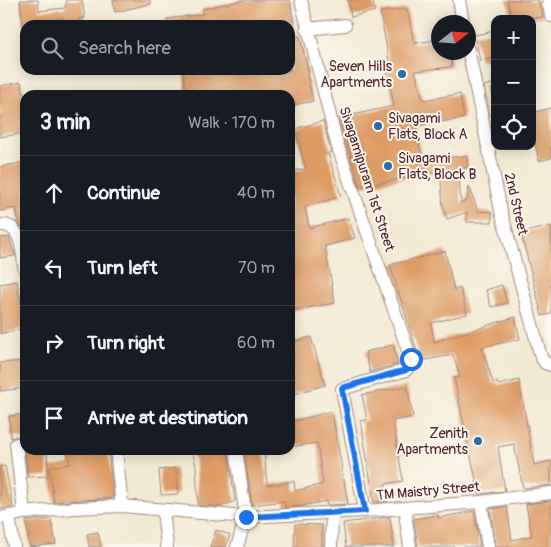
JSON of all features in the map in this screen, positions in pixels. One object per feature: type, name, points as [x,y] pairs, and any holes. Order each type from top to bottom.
[{"type":"street","name":"Sivagamipuram 1st Street","points":[[301,0],[337,144],[408,350],[411,365],[406,370],[342,388],[365,511]]},
{"type":"street","points":[[458,0],[461,15]]},
{"type":"street","points":[[548,0],[551,16]]},
{"type":"street","points":[[307,29],[345,25]]},
{"type":"street","name":"2nd Street","points":[[470,60],[501,211],[539,350],[548,364]]},
{"type":"street","points":[[0,225],[10,226],[16,231],[20,249]]},
{"type":"street","points":[[16,444],[24,513]]},
{"type":"street","points":[[117,455],[122,506]]},
{"type":"street","points":[[237,455],[246,517],[237,547]]},
{"type":"street","name":"TM Maistry Street","points":[[5,517],[24,513],[122,506],[246,517],[407,509],[551,493]]},
{"type":"street","points":[[481,502],[488,547]]},
{"type":"street","points":[[407,509],[410,547]]},
{"type":"street","points":[[163,510],[167,547]]},
{"type":"street","points":[[332,512],[332,547]]},
{"type":"street","points":[[5,517],[14,547]]},
{"type":"building","points":[[20,0],[38,0],[39,11],[65,8],[67,0],[82,0],[85,18],[79,20],[63,20],[63,18],[22,20]]},
{"type":"building","points":[[113,0],[150,0],[150,4],[115,12]]},
{"type":"building","points":[[243,0],[290,0],[293,20],[167,20],[203,14],[202,9]]},
{"type":"building","points":[[348,0],[372,0],[375,11],[351,17]]},
{"type":"building","points":[[507,0],[538,0],[543,17],[536,17],[536,15],[511,15]]},
{"type":"building","points":[[407,9],[414,43],[431,41],[431,60],[451,60],[452,67],[415,71],[423,100],[460,94],[464,118],[416,126],[422,159],[467,156],[468,168],[458,168],[461,203],[467,200],[469,186],[478,211],[492,212],[492,222],[467,222],[467,212],[447,219],[443,206],[440,171],[360,187],[339,118],[394,106],[385,61],[389,61],[380,12]]},
{"type":"building","points":[[491,32],[491,59],[480,61],[476,35]]},
{"type":"building","points":[[300,36],[313,101],[295,105],[295,90],[185,90],[184,75],[295,75],[295,38]]},
{"type":"building","points":[[21,82],[23,90],[20,90],[20,134],[0,137],[0,86]]},
{"type":"building","points":[[491,84],[491,116],[490,116],[484,86]]},
{"type":"building","points":[[551,108],[551,158],[539,161],[536,149],[536,112]]},
{"type":"building","points":[[323,121],[331,152],[328,153],[341,196],[305,207],[309,228],[348,218],[355,238],[325,246],[335,303],[295,310],[295,170],[306,169],[295,129]]},
{"type":"building","points":[[20,163],[20,225],[16,208],[0,211],[0,167]]},
{"type":"building","points":[[551,226],[551,314],[542,316],[521,233]]},
{"type":"building","points":[[9,237],[15,256],[0,258],[0,238]]},
{"type":"building","points":[[445,251],[454,290],[460,288],[467,314],[431,323],[434,342],[515,317],[520,339],[482,347],[493,383],[497,382],[498,385],[519,380],[534,465],[551,461],[551,485],[523,488],[514,444],[498,447],[505,491],[479,494],[454,378],[460,377],[453,355],[420,361],[390,265]]},
{"type":"building","points":[[17,281],[20,299],[20,329],[0,334],[0,284]]},
{"type":"building","points":[[502,285],[507,303],[491,307],[486,290]]},
{"type":"building","points":[[311,337],[325,385],[295,394],[295,342]]},
{"type":"building","points":[[393,345],[398,364],[370,372],[365,352]]},
{"type":"building","points":[[20,361],[20,389],[0,391],[0,363]]},
{"type":"building","points":[[407,386],[413,417],[393,421],[403,481],[385,484],[388,501],[374,502],[361,421],[367,420],[362,395]]},
{"type":"building","points":[[332,411],[348,504],[327,505],[326,501],[285,507],[284,501],[252,505],[245,455],[264,455],[267,485],[294,481],[295,491],[323,484],[317,443],[295,446],[295,421]]},
{"type":"building","points":[[20,415],[20,437],[11,438],[9,416]]},
{"type":"building","points":[[26,455],[47,455],[48,476],[28,477]]},
{"type":"building","points":[[68,455],[109,455],[113,498],[54,502],[49,467],[70,464]]},
{"type":"building","points":[[193,455],[229,455],[235,501],[220,507],[198,505],[196,466]]},
{"type":"building","points":[[5,466],[13,507],[0,509],[0,467]]},
{"type":"building","points":[[176,468],[178,494],[161,495],[159,470]]},
{"type":"building","points":[[551,501],[551,547],[496,547],[490,509],[507,507],[512,540],[532,536],[526,504]]},
{"type":"building","points":[[474,511],[480,547],[418,547],[414,519],[438,515],[438,518]]},
{"type":"building","points":[[390,517],[394,547],[346,547],[343,523]]},
{"type":"building","points":[[51,519],[56,544],[30,547],[26,521]]},
{"type":"building","points":[[295,524],[322,525],[322,547],[294,547]]},
{"type":"building","points":[[216,530],[230,535],[226,547],[210,547]]},
{"type":"building","points":[[98,532],[101,547],[89,547],[87,534]]},
{"type":"place","name":"Seven Hills Apartments","points":[[402,74]]},
{"type":"place","name":"Sivagami Flats, Block A","points":[[378,126]]},
{"type":"place","name":"Sivagami Flats, Block B","points":[[388,166]]},
{"type":"place","name":"Zenith Apartments","points":[[478,441]]},
{"type":"route","points":[[246,517],[365,511],[342,388],[406,370],[411,365],[411,359]]}]
